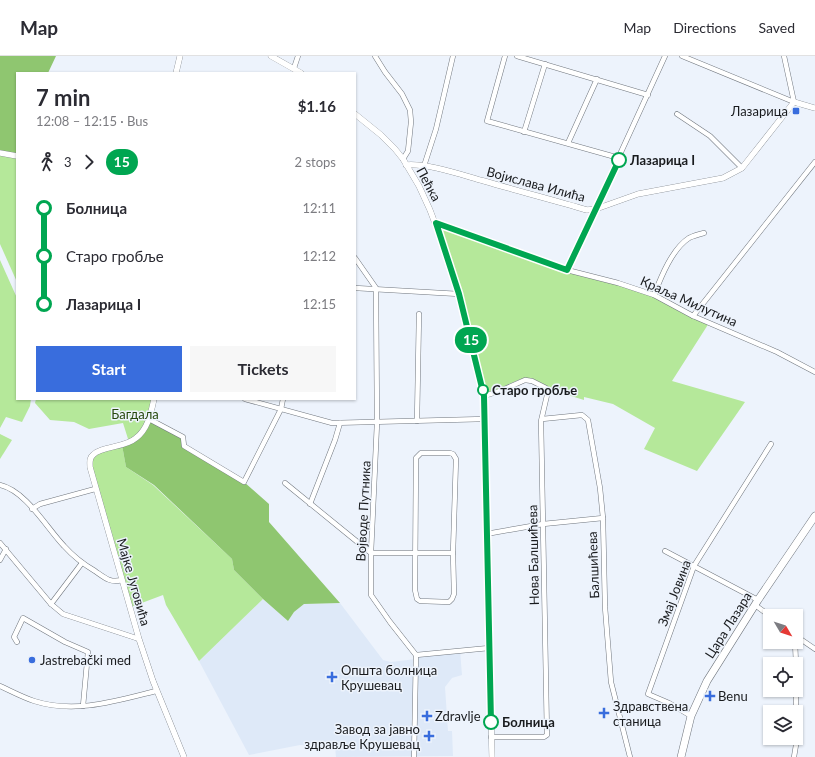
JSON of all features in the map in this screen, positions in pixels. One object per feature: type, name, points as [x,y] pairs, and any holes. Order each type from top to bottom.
[{"type":"main road","name":"Цара Лазара","points":[[681,757],[691,716],[707,681],[757,602],[815,516]]},
{"type":"street","points":[[176,72],[180,56]]},
{"type":"street","points":[[272,56],[300,72]]},
{"type":"street","points":[[294,68],[298,56]]},
{"type":"street","points":[[376,56],[385,72],[402,94],[410,110],[411,122],[408,151],[403,159]]},
{"type":"street","points":[[424,166],[436,129],[453,56]]},
{"type":"street","points":[[505,56],[487,122],[620,158]]},
{"type":"street","points":[[517,56],[648,95]]},
{"type":"street","points":[[567,270],[620,158],[665,56]]},
{"type":"street","points":[[682,56],[794,102],[815,108]]},
{"type":"street","points":[[784,56],[794,102]]},
{"type":"street","points":[[524,132],[545,64]]},
{"type":"street","points":[[568,143],[597,79]]},
{"type":"street","name":"Војислава Илића","points":[[406,165],[424,166],[464,175],[587,210],[596,209],[638,194],[723,178],[742,168],[794,102]]},
{"type":"street","points":[[676,114],[710,136],[742,168]]},
{"type":"street","name":"Пећка","points":[[356,115],[385,138],[403,159],[419,186],[436,223],[459,294],[484,396],[492,757]]},
{"type":"street","points":[[0,153],[16,156]]},
{"type":"street","points":[[693,316],[814,164]]},
{"type":"street","name":"Краља Милутина","points":[[436,223],[567,270],[618,283],[654,295],[693,316],[778,352],[815,372]]},
{"type":"street","points":[[654,295],[663,273],[678,250],[689,238],[704,233]]},
{"type":"street","points":[[356,259],[376,288]]},
{"type":"street","points":[[356,288],[459,294]]},
{"type":"street","name":"Војводе Путника","points":[[376,288],[377,423],[371,554],[371,595],[416,655]]},
{"type":"street","points":[[417,421],[419,314]]},
{"type":"street","name":"Нова Балшићева","points":[[484,396],[525,380],[532,381],[546,388],[548,391],[541,421],[547,735],[544,737],[491,737]]},
{"type":"street","points":[[154,400],[149,419],[183,437],[184,446],[244,482],[281,408],[283,400]]},
{"type":"street","points":[[250,400],[318,420],[340,423],[484,420]]},
{"type":"street","name":"Балшићева","points":[[542,419],[582,415],[587,418],[600,488],[603,518],[605,607],[611,682],[630,757]]},
{"type":"street","name":"Мајке Југовића","points":[[149,419],[142,432],[136,439],[93,454],[90,460],[90,467],[95,489],[156,691],[184,757]]},
{"type":"street","points":[[310,504],[335,440],[340,423]]},
{"type":"street","name":"Змај Јовина","points":[[691,716],[669,703],[648,694],[694,566],[771,444]]},
{"type":"street","points":[[420,453],[450,453],[453,454],[456,459],[453,553],[454,594],[452,599],[449,602],[436,602],[417,599],[414,582],[416,458],[420,453]]},
{"type":"street","points":[[285,483],[371,554],[415,552],[453,553]]},
{"type":"street","points":[[0,485],[11,489],[21,496],[64,546],[82,563],[114,582],[122,580]]},
{"type":"street","points":[[32,509],[40,504],[95,489]]},
{"type":"street","points":[[486,534],[543,524],[603,518]]},
{"type":"street","points":[[0,543],[51,604],[63,614],[140,639]]},
{"type":"street","points":[[0,560],[6,549]]},
{"type":"street","points":[[665,551],[757,602],[764,609]]},
{"type":"street","points":[[51,604],[82,563]]},
{"type":"street","points":[[17,642],[14,637],[23,618],[65,642],[88,652],[83,706]]},
{"type":"street","points":[[803,641],[815,649]]},
{"type":"street","points":[[414,757],[416,655],[489,648]]},
{"type":"street","points":[[0,686],[43,703],[73,707],[118,700],[156,691]]},
{"type":"street","points":[[794,757],[796,745]]},
{"type":"shaded area","name":"Општа болница Крушевац","points":[[263,599],[288,621],[294,612],[304,604],[340,603],[383,660],[391,662],[416,659],[416,655],[460,650],[462,675],[452,678],[445,687],[448,731],[452,731],[453,756],[336,757],[335,747],[300,745],[249,755],[199,661]]},
{"type":"green space","points":[[0,56],[56,56],[48,72],[16,72],[16,156],[0,153]]},
{"type":"green space","points":[[0,153],[16,156],[16,280],[0,244]]},
{"type":"green space","name":"Старо гробље","points":[[436,223],[567,270],[654,295],[709,323],[672,381],[745,402],[697,471],[644,449],[655,428],[613,404],[584,397],[584,400],[521,379],[484,395],[477,364]]},
{"type":"green space","points":[[0,260],[16,296],[16,400],[31,400],[30,406],[22,422],[6,417],[0,428]]},
{"type":"green space","name":"Багдала","points":[[36,400],[154,400],[147,425],[129,442],[123,423],[89,429],[74,422],[50,420],[35,403]]},
{"type":"green space","points":[[149,419],[183,437],[184,446],[244,482],[269,504],[269,522],[340,603],[304,604],[294,612],[288,621],[263,599],[234,570],[232,559],[154,485],[126,467],[122,445],[136,439]]},
{"type":"green space","points":[[0,434],[12,440],[0,459]]},
{"type":"green space","points":[[122,445],[126,467],[153,485],[232,559],[234,570],[263,599],[199,661],[166,605],[163,595],[131,607],[91,475],[93,454]]},
{"type":"bus line","name":"15","points":[[491,722],[484,396],[459,294],[436,223],[567,270],[619,160]]},
{"type":"place","name":"Лазарица","points":[[796,111]]},
{"type":"place","name":"Лазарица I","points":[[619,160]]},
{"type":"place","name":"Старо гробље","points":[[483,390]]},
{"type":"place","name":"Jastrebački med","points":[[32,660]]},
{"type":"place","name":"Општа болница Крушевац","points":[[332,677]]},
{"type":"place","name":"Benu","points":[[710,696]]},
{"type":"place","name":"Здравствена станица","points":[[604,713]]},
{"type":"place","name":"Zdravlje","points":[[427,716]]},
{"type":"place","name":"Болница","points":[[491,722]]},
{"type":"place","name":"Завод за јавно здравље Крушевац","points":[[429,736]]}]
